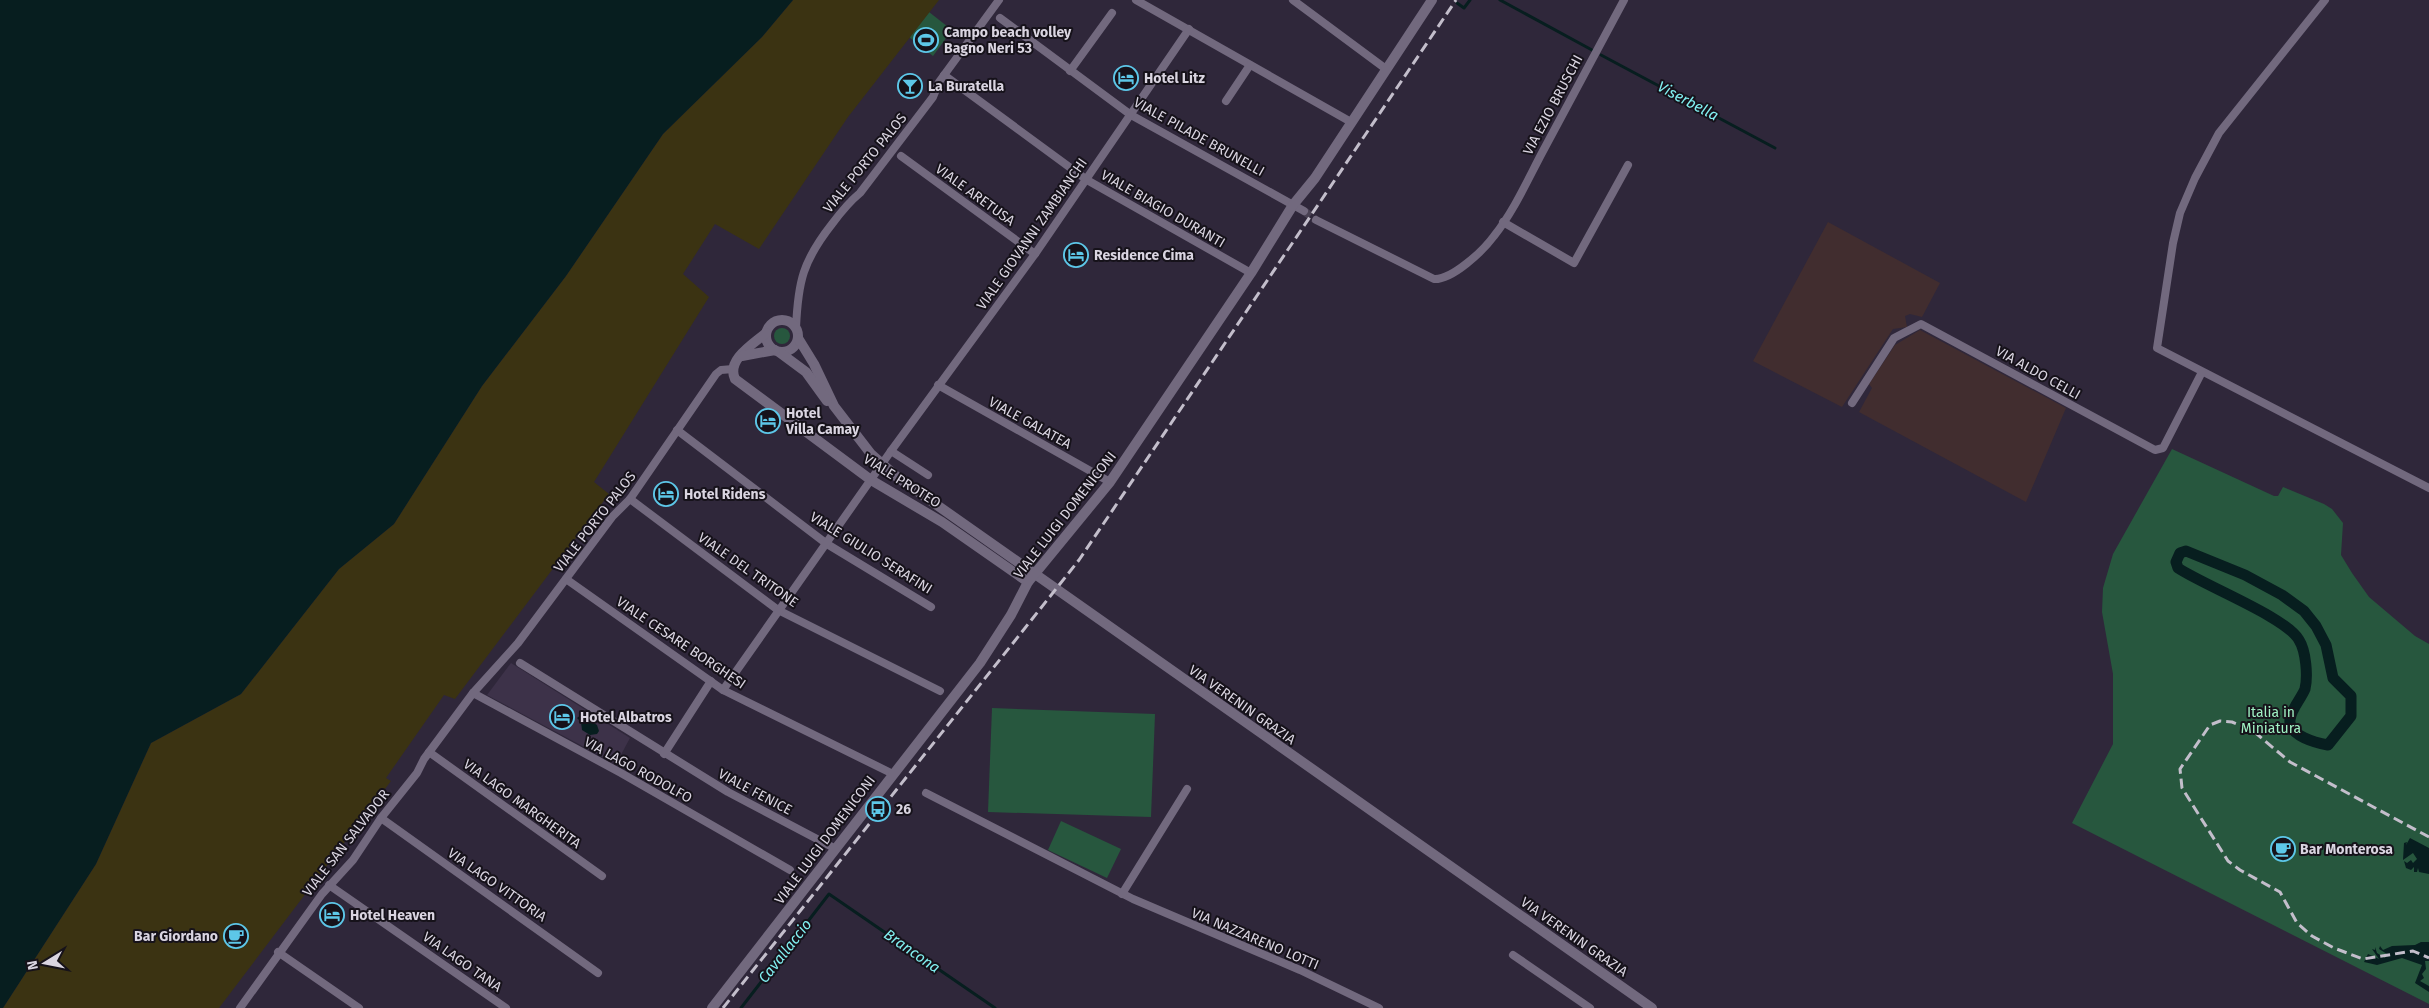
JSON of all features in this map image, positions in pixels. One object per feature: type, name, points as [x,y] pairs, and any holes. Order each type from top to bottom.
[{"type":"street","name":"VIALE PORTO PALOS","points":[[797,333],[797,300],[801,278],[810,255],[848,203],[860,193],[932,97],[944,75],[999,0]]},
{"type":"street","points":[[1136,0],[1351,122]]},
{"type":"street","points":[[1293,0],[1386,69]]},
{"type":"street","name":"VIALE LUIGI DOMENICONI","points":[[712,1008],[980,662],[1011,615],[1028,582],[1110,482],[1251,273],[1293,205],[1315,178],[1432,0]]},
{"type":"street","name":"VIA EZIO BRUSCHI","points":[[1316,220],[1428,276],[1442,280],[1449,276],[1480,251],[1503,222],[1624,0]]},
{"type":"street","points":[[2326,0],[2219,133],[2195,178],[2180,212],[2157,348],[2429,488]]},
{"type":"street","points":[[1070,71],[1112,13]]},
{"type":"street","name":"VIALE PILADE BRUNELLI","points":[[1000,18],[1131,114],[1293,205]]},
{"type":"street","name":"VIALE GIOVANNI ZAMBIANCHI","points":[[723,690],[938,385],[1035,254],[1189,29]]},
{"type":"street","points":[[1226,101],[1250,64]]},
{"type":"street","name":"VIALE BIAGIO DURANTI","points":[[944,75],[1087,180],[1251,273]]},
{"type":"street","name":"VIALE ARETUSA","points":[[901,156],[1035,254]]},
{"type":"street","points":[[1503,222],[1574,263],[1628,165]]},
{"type":"street","points":[[1293,205],[1304,211]]},
{"type":"street","points":[[733,369],[735,362],[741,356],[766,333],[770,324],[779,320],[789,321],[797,333],[793,347],[741,356]]},
{"type":"street","name":"VIA ALDO CELLI","points":[[1852,403],[1894,338],[1921,324],[2155,450],[2163,448],[2202,372]]},
{"type":"street","points":[[766,333],[767,343],[777,351]]},
{"type":"street","name":"VIA VERENIN GRAZIA","points":[[797,333],[834,406],[871,454],[897,477],[1652,1008]]},
{"type":"street","name":"VIA VERENIN GRAZIA","points":[[777,351],[806,372],[827,401],[834,406]]},
{"type":"street","name":"VIALE PORTO PALOS","points":[[472,693],[518,643],[612,517],[630,499],[716,374],[721,370],[733,369]]},
{"type":"street","name":"VIALE PROTEO","points":[[733,369],[735,379],[871,480],[942,522],[1028,582]]},
{"type":"street","name":"VIALE GALATEA","points":[[938,385],[1110,482]]},
{"type":"street","name":"VIALE GIULIO SERAFINI","points":[[677,430],[827,544],[932,607]]},
{"type":"street","points":[[891,452],[928,475]]},
{"type":"street","name":"VIALE DEL TRITONE","points":[[630,499],[778,610],[940,690]]},
{"type":"street","name":"VIALE CESARE BORGHESI","points":[[566,579],[723,690],[893,774]]},
{"type":"street","name":"VIALE FENICE","points":[[520,663],[728,792],[836,849]]},
{"type":"street","points":[[664,754],[711,681]]},
{"type":"street","name":"VIALE SAN SALVADOR","points":[[240,1008],[268,970],[278,952],[329,886],[352,860],[381,818],[417,773],[428,752],[472,693]]},
{"type":"street","name":"VIA LAGO RODOLFO","points":[[472,693],[620,773],[790,870]]},
{"type":"street","name":"VIA LAGO MARGHERITA","points":[[428,752],[602,876]]},
{"type":"street","points":[[1122,894],[1188,789]]},
{"type":"street","name":"VIA NAZZARENO LOTTI","points":[[926,793],[1122,894],[1180,921],[1300,970],[1379,1008]]},
{"type":"street","name":"VIA LAGO VITTORIA","points":[[381,818],[598,973]]},
{"type":"street","name":"VIA LAGO TANA","points":[[329,886],[506,1008]]},
{"type":"street","points":[[278,952],[359,1008]]},
{"type":"street","points":[[1513,955],[1590,1008]]},
{"type":"shaded area","points":[[0,0],[793,0],[762,37],[663,134],[566,276],[482,386],[394,524],[339,569],[241,694],[151,743],[96,864],[3,1008],[0,1008]]},
{"type":"shaded area","points":[[1828,222],[1940,283],[1922,317],[1910,314],[1905,316],[1907,327],[1893,329],[1842,407],[1753,361]]},
{"type":"shaded area","points":[[1920,330],[2066,408],[2026,502],[1859,412],[1872,388],[1869,384],[1895,345]]},
{"type":"shaded area","name":"Hotel Albatros","points":[[511,663],[630,738],[616,764],[487,695]]},
{"type":"shaded area","points":[[581,715],[597,725],[599,731],[597,734],[590,735],[582,730],[581,722],[577,718]]},
{"type":"shaded area","points":[[2410,838],[2429,848],[2429,874],[2419,872],[2418,868],[2417,872],[2414,872],[2414,867],[2411,870],[2406,868],[2404,861],[2407,863],[2411,860],[2413,863],[2417,859],[2413,853],[2403,860],[2404,843],[2407,842],[2406,845]]},
{"type":"shaded area","points":[[2421,942],[2429,942],[2429,961],[2425,961],[2426,969],[2422,974],[2424,978],[2420,981],[2429,986],[2429,992],[2415,983],[2422,965],[2402,958],[2377,965],[2364,962],[2368,954],[2379,959],[2372,949],[2375,950],[2375,947],[2377,953],[2385,958],[2387,954],[2379,949],[2380,946],[2383,950],[2392,946],[2415,945]]},
{"type":"green space","points":[[929,12],[952,30],[933,56],[909,37]]},
{"type":"green space","points":[[779,328],[785,328],[790,333],[788,342],[779,344],[774,339],[774,333]]},
{"type":"green space","name":"Italia in Miniatura","points":[[2172,449],[2274,496],[2278,496],[2283,487],[2332,509],[2343,523],[2341,555],[2369,597],[2415,636],[2429,644],[2429,1004],[2072,823],[2113,744],[2113,674],[2102,612],[2103,588],[2113,554]]},
{"type":"green space","points":[[992,708],[1155,714],[1151,817],[988,812]]},
{"type":"green space","points":[[1061,821],[1121,849],[1107,878],[1048,850]]},
{"type":"sand","points":[[793,0],[939,0],[848,117],[759,249],[715,224],[683,274],[709,297],[594,482],[609,494],[455,699],[444,695],[386,778],[391,781],[219,1008],[3,1008],[96,864],[151,743],[241,694],[339,569],[394,524],[482,386],[566,276],[663,134],[762,37]]},
{"type":"waterway","name":"Viserbella","points":[[1457,3],[1464,8],[1470,0]]},
{"type":"waterway","name":"Viserbella","points":[[1500,0],[1592,50]]},
{"type":"waterway","name":"Viserbella","points":[[1601,55],[1775,148]]},
{"type":"waterway","points":[[2186,551],[2245,575],[2282,595],[2304,611],[2316,626],[2326,645],[2333,678],[2351,696],[2351,716],[2328,745],[2304,738],[2291,726],[2292,712],[2306,684],[2305,657],[2299,640],[2291,631],[2262,612],[2178,568],[2176,562],[2180,553],[2186,551]]},
{"type":"waterway","name":"Brancona","points":[[741,1008],[829,894],[995,1008]]},
{"type":"tunnel","points":[[1304,211],[1316,220]]},
{"type":"railway","points":[[723,1008],[1079,560],[1456,0]]},
{"type":"railway","points":[[2429,837],[2290,762],[2252,730],[2232,722],[2220,721],[2210,725],[2180,769],[2182,788],[2228,861],[2240,870],[2280,892],[2297,923],[2312,936],[2334,948],[2363,959],[2413,951],[2429,958]]},
{"type":"place","name":"Campo beach volley Bagno Neri 53","points":[[926,40]]},
{"type":"place","name":"Hotel Litz","points":[[1126,78]]},
{"type":"place","name":"La Buratella","points":[[910,86]]},
{"type":"place","name":"Residence Cima","points":[[1076,255]]},
{"type":"place","name":"Hotel Villa Camay","points":[[768,421]]},
{"type":"place","name":"Hotel Ridens","points":[[666,494]]},
{"type":"place","name":"Hotel Albatros","points":[[562,717]]},
{"type":"place","name":"26","points":[[878,809]]},
{"type":"place","name":"Bar Monterosa","points":[[2283,849]]},
{"type":"place","name":"Hotel Heaven","points":[[332,915]]},
{"type":"place","name":"Bar Giordano","points":[[236,936]]},
{"type":"water label","name":"Cavallaccio","points":[[785,951]]}]
